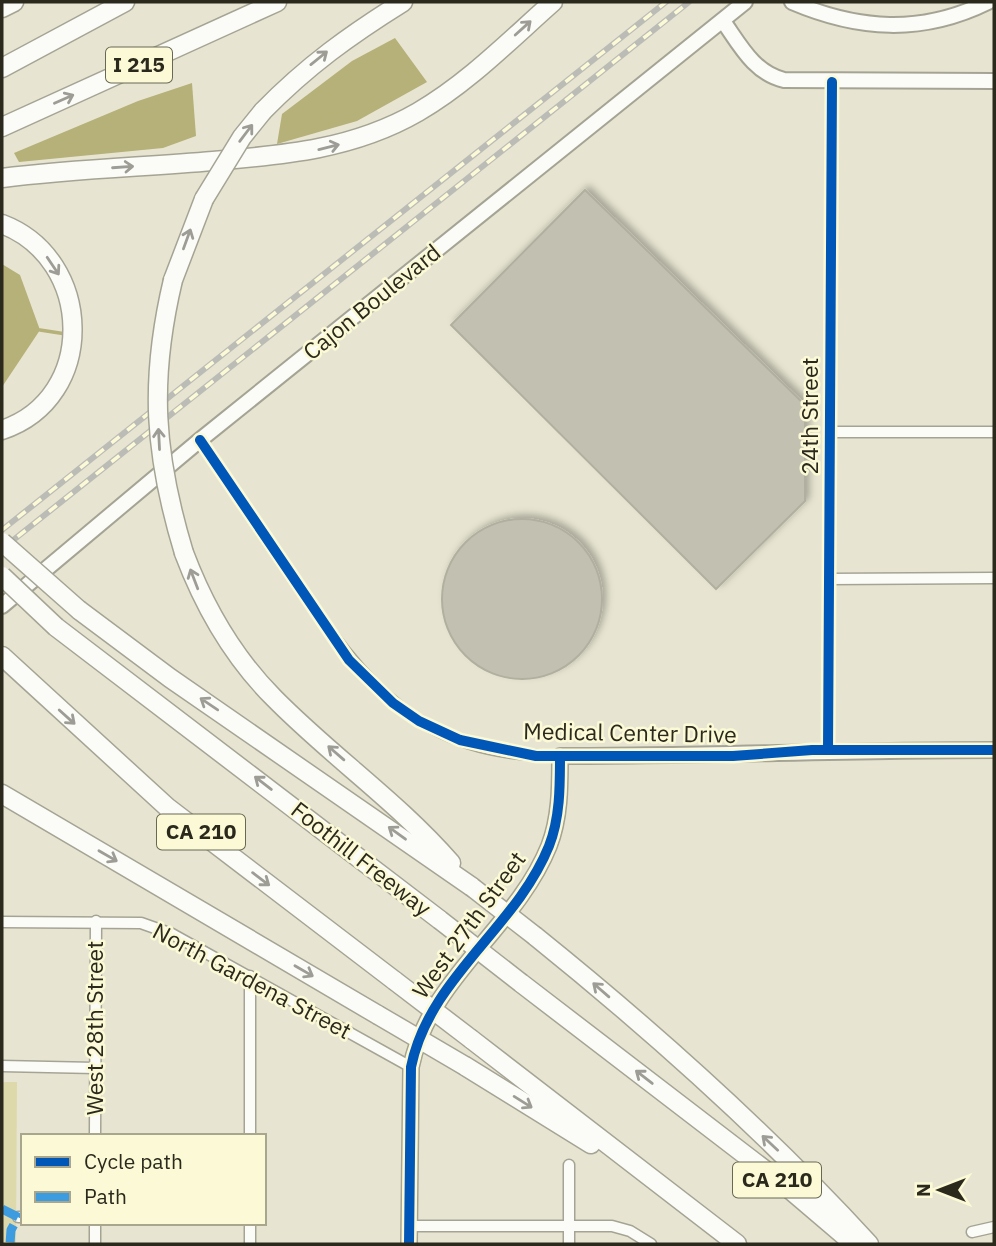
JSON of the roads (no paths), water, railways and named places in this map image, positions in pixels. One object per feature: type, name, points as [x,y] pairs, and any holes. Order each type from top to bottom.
[{"type":"highway","points":[[2,8],[14,2]]},
{"type":"highway","name":"I 215","points":[[2,68],[125,2]]},
{"type":"highway","name":"I 215","points":[[2,127],[277,2]]},
{"type":"highway","points":[[403,2],[340,41],[299,74],[242,137],[204,199],[173,280],[163,324],[157,405],[160,455],[167,496],[198,589],[247,667],[275,698],[422,830],[472,887]]},
{"type":"highway","points":[[2,178],[309,152],[347,142],[418,112],[453,89],[553,2]]},
{"type":"highway","points":[[2,224],[27,237],[55,267],[70,300],[74,318],[72,354],[56,389],[24,419],[2,430]]},
{"type":"highway","points":[[2,542],[79,610],[170,678],[472,887],[535,936],[688,1066],[807,1177],[869,1244]]},
{"type":"highway","name":"Foothill Freeway","points":[[2,576],[56,627],[777,1180],[854,1244]]},
{"type":"highway","name":"CA 210","points":[[2,657],[167,807],[737,1244]]},
{"type":"highway","points":[[2,794],[465,1066],[674,1195]]},
{"type":"street","name":"Cajon Boulevard","points":[[2,606],[200,440],[745,2]]},
{"type":"street","points":[[792,2],[841,21],[892,25],[945,18],[988,2]]},
{"type":"street","points":[[723,21],[754,64],[772,78],[832,82],[994,81]]},
{"type":"street","name":"24th Street","points":[[828,750],[832,82]]},
{"type":"street","points":[[831,432],[994,432]]},
{"type":"street","name":"Medical Center Drive","points":[[200,440],[337,642],[385,696],[419,720],[460,740],[509,752],[560,756],[733,756],[828,750],[994,750]]},
{"type":"street","points":[[830,579],[994,578]]},
{"type":"street","name":"West 27th Street","points":[[409,1244],[411,1067],[422,1027],[435,1005],[540,866],[556,823],[560,756]]},
{"type":"street","name":"West 28th Street","points":[[95,1134],[96,921]]},
{"type":"street","name":"North Gardena Street","points":[[2,922],[141,923],[172,934],[411,1067]]},
{"type":"street","points":[[250,976],[250,1134]]},
{"type":"street","points":[[2,1066],[95,1068]]},
{"type":"street","points":[[569,1166],[569,1244]]},
{"type":"street","points":[[95,1225],[95,1244]]},
{"type":"street","points":[[250,1225],[250,1244]]},
{"type":"street","points":[[409,1226],[612,1226],[630,1231],[651,1244]]},
{"type":"street","points":[[972,1231],[994,1227]]},
{"type":"waterway","points":[[40,330],[66,334]]},
{"type":"railway","points":[[2,530],[666,2]]},
{"type":"railway","points":[[2,549],[689,2]]}]
